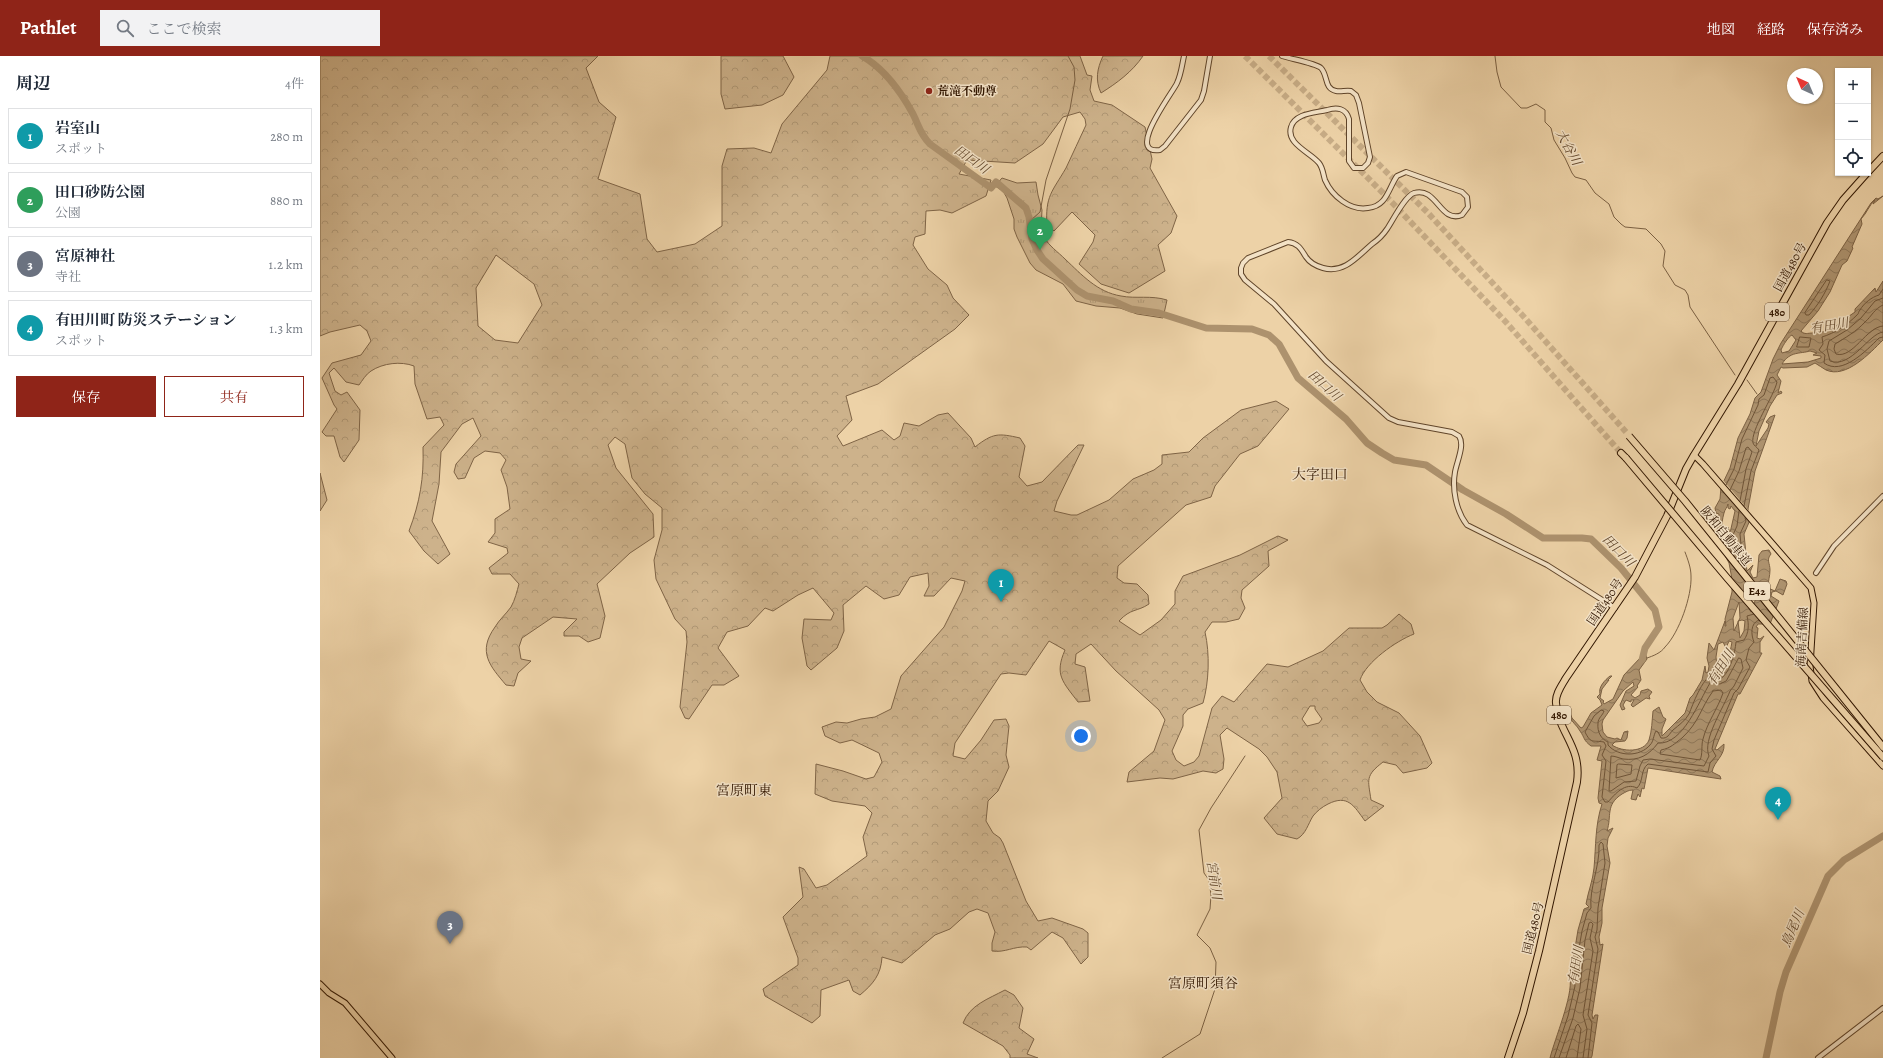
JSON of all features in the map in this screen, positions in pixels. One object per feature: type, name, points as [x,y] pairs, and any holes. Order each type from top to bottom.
[{"type":"highway","name":"国道480号","points":[[1871,170],[1883,156]]},
{"type":"highway","name":"国道480号","points":[[1508,1058],[1523,1013],[1539,951],[1577,782],[1578,762],[1558,712],[1556,702],[1558,692],[1634,579],[1667,516],[1686,469],[1731,396],[1834,212],[1865,176]]},
{"type":"highway","name":"阪和自動車道","points":[[1628,434],[1694,513],[1883,748]]},
{"type":"highway","name":"E42","points":[[1624,455],[1728,579],[1883,757]]},
{"type":"main road","name":"海南吉備線","points":[[1694,455],[1806,582],[1814,599],[1810,666],[1812,681],[1819,694],[1883,766]]},
{"type":"main road","points":[[320,984],[329,993],[345,1003],[392,1058]]},
{"type":"street","points":[[1184,56],[1178,82],[1160,108],[1150,130],[1147,142],[1153,150],[1160,150],[1165,146],[1200,102],[1204,90],[1210,56]]},
{"type":"street","points":[[1282,56],[1319,67],[1331,89],[1336,91],[1351,91],[1358,98],[1370,156],[1368,164],[1363,168],[1354,168],[1349,161],[1349,119],[1347,114],[1342,109],[1334,108],[1300,116],[1293,122],[1290,130],[1292,139],[1320,164],[1328,185],[1344,203],[1361,208],[1377,206],[1389,194],[1396,176],[1406,172],[1459,191],[1467,197],[1468,207],[1462,215],[1451,216],[1444,212],[1428,194],[1415,193],[1408,197],[1380,237],[1341,269],[1330,270],[1314,264],[1307,258],[1299,246],[1288,242],[1246,260],[1242,265],[1241,274],[1245,280],[1276,306],[1326,361],[1389,418],[1398,422],[1458,434],[1462,444],[1455,476],[1455,486],[1458,510],[1467,525],[1547,565],[1615,608]]},
{"type":"street","points":[[1816,573],[1834,546],[1883,496]]},
{"type":"street","points":[[1818,1058],[1883,1008]]},
{"type":"green space","points":[[320,56],[598,56],[586,68],[599,102],[616,117],[598,179],[640,194],[647,239],[657,252],[695,244],[722,226],[722,166],[727,149],[754,148],[771,153],[782,124],[827,70],[830,56],[1080,56],[1087,75],[1092,76],[1090,90],[1094,101],[1112,105],[1145,127],[1152,159],[1150,168],[1177,216],[1171,233],[1158,245],[1165,271],[1129,293],[1101,284],[1079,264],[1093,242],[1095,235],[1072,212],[1054,231],[1047,226],[1047,208],[1050,195],[1066,168],[1086,125],[1085,119],[1080,112],[1063,117],[1043,144],[1015,163],[967,160],[959,174],[991,180],[986,196],[952,213],[940,210],[926,211],[925,234],[915,237],[913,245],[928,269],[947,285],[953,298],[969,315],[955,329],[878,384],[846,396],[852,420],[837,436],[843,446],[882,430],[894,440],[900,436],[904,423],[919,426],[938,415],[948,413],[971,438],[975,447],[996,435],[1006,435],[1020,438],[1025,446],[1019,477],[1027,486],[1042,482],[1078,445],[1084,445],[1057,501],[1054,511],[1077,515],[1109,500],[1133,479],[1154,470],[1162,464],[1162,455],[1189,452],[1203,438],[1241,410],[1276,401],[1289,409],[1258,446],[1240,454],[1215,486],[1211,497],[1186,505],[1118,566],[1117,578],[1124,583],[1137,584],[1148,595],[1149,604],[1127,614],[1119,621],[1140,635],[1161,620],[1175,604],[1175,591],[1183,576],[1240,555],[1278,536],[1288,540],[1268,551],[1269,566],[1242,590],[1241,598],[1245,608],[1239,619],[1226,622],[1212,622],[1205,632],[1208,649],[1208,668],[1207,686],[1203,703],[1188,709],[1183,715],[1183,726],[1172,751],[1176,760],[1184,766],[1194,762],[1199,756],[1212,708],[1222,696],[1234,702],[1267,664],[1288,667],[1323,651],[1349,628],[1382,628],[1399,614],[1411,624],[1414,634],[1382,653],[1368,666],[1360,680],[1367,692],[1377,702],[1399,713],[1420,736],[1432,763],[1427,768],[1403,773],[1396,765],[1383,762],[1377,767],[1369,778],[1371,800],[1384,806],[1365,821],[1354,806],[1341,800],[1328,804],[1318,811],[1313,816],[1305,832],[1297,839],[1277,834],[1264,818],[1282,798],[1277,772],[1267,757],[1259,749],[1227,728],[1220,735],[1224,759],[1223,769],[1216,773],[1203,771],[1173,779],[1160,778],[1127,782],[1129,772],[1154,751],[1165,720],[1159,710],[1116,671],[1091,644],[1076,654],[1075,664],[1085,667],[1090,701],[1078,702],[1064,683],[1060,672],[1060,666],[1065,650],[1049,641],[1026,675],[1009,673],[1001,674],[955,743],[953,756],[965,759],[981,740],[994,720],[1006,719],[1009,726],[1006,755],[1009,767],[998,791],[988,801],[986,821],[993,833],[1000,838],[1003,843],[1026,901],[1038,921],[1052,918],[1083,929],[1088,933],[1088,957],[1081,964],[1063,938],[1052,932],[1031,950],[1027,947],[1018,947],[1001,951],[992,951],[992,943],[995,932],[988,913],[977,909],[969,912],[950,929],[935,935],[902,963],[882,957],[880,969],[876,979],[860,995],[853,991],[849,980],[821,990],[820,1016],[812,1023],[765,996],[763,989],[798,965],[798,958],[783,917],[803,897],[799,867],[804,869],[816,888],[827,885],[867,856],[863,837],[872,813],[865,806],[832,801],[815,794],[816,764],[866,779],[874,777],[882,762],[879,753],[852,740],[840,743],[825,736],[822,727],[836,722],[847,723],[875,717],[891,709],[901,676],[944,627],[962,591],[965,581],[951,578],[934,596],[924,596],[929,586],[928,573],[910,577],[899,595],[884,599],[866,586],[843,605],[844,631],[837,648],[811,670],[807,666],[802,638],[804,619],[831,620],[834,613],[813,588],[798,595],[773,611],[765,608],[748,626],[727,632],[718,648],[739,676],[724,685],[712,685],[689,719],[685,718],[680,707],[687,642],[686,631],[675,619],[656,579],[654,560],[662,530],[662,508],[645,494],[632,478],[625,444],[615,437],[608,445],[616,468],[653,514],[654,537],[630,553],[597,584],[605,616],[600,638],[588,642],[579,636],[564,636],[564,632],[577,619],[553,617],[522,638],[519,647],[521,659],[531,661],[518,673],[514,686],[506,685],[491,665],[486,651],[490,636],[498,622],[511,607],[519,584],[510,574],[492,574],[489,568],[508,553],[507,548],[488,542],[495,533],[495,519],[510,509],[507,487],[501,470],[506,460],[500,453],[485,451],[474,458],[465,478],[458,479],[454,472],[456,464],[481,436],[473,418],[462,424],[441,452],[439,484],[432,521],[450,554],[438,564],[424,551],[409,531],[416,510],[420,490],[423,469],[423,447],[444,425],[440,417],[427,419],[415,384],[414,366],[398,363],[381,366],[369,372],[359,385],[346,382],[334,368],[329,373],[335,391],[341,395],[347,392],[360,410],[359,440],[344,462],[340,457],[334,436],[326,436],[322,432],[337,409],[322,378],[332,363],[361,355],[371,341],[367,331],[360,325],[330,332],[320,336]],"holes":[[[496,255],[534,284],[542,305],[518,343],[495,340],[478,326],[476,288]],[[1310,706],[1315,706],[1315,709],[1322,719],[1319,723],[1307,726],[1302,719]]]},
{"type":"green space","points":[[721,56],[783,56],[794,77],[783,95],[762,105],[725,109],[721,94]]},
{"type":"green space","points":[[1103,56],[1143,56],[1124,77],[1101,93],[1097,79],[1099,65]]},
{"type":"green space","points":[[1002,178],[1017,183],[1036,182],[1042,210],[1041,229],[1044,237],[1051,246],[1084,277],[1097,287],[1112,294],[1127,297],[1167,300],[1163,318],[1137,314],[1120,308],[1096,306],[1076,301],[1063,284],[1036,270],[1030,263],[1017,237],[1014,229],[1014,219],[1007,198],[1003,191],[995,186]]},
{"type":"green space","points":[[320,473],[327,500],[320,511]]},
{"type":"green space","points":[[1005,990],[1014,995],[1023,1008],[1019,1028],[1034,1039],[1027,1054],[1038,1058],[1010,1058],[1010,1055],[1003,1046],[963,1023],[970,1012],[980,1003]]},
{"type":"water","name":"有田川","points":[[1883,196],[1873,204],[1875,200],[1873,202],[1861,219],[1862,224],[1847,261],[1842,265],[1830,292],[1818,311],[1801,331],[1806,334],[1820,332],[1836,326],[1855,312],[1855,309],[1875,288],[1876,292],[1883,281],[1883,340],[1865,358],[1842,371],[1834,372],[1826,370],[1815,363],[1807,367],[1781,367],[1777,375],[1781,381],[1778,393],[1781,391],[1782,393],[1777,395],[1770,406],[1759,431],[1756,446],[1768,428],[1769,424],[1766,422],[1770,417],[1775,415],[1755,471],[1748,509],[1750,520],[1744,534],[1747,571],[1753,565],[1750,572],[1753,578],[1757,577],[1759,555],[1762,551],[1769,550],[1771,554],[1768,560],[1770,570],[1768,588],[1775,591],[1780,579],[1786,581],[1787,584],[1783,595],[1776,591],[1772,592],[1771,596],[1779,601],[1770,624],[1758,624],[1756,627],[1758,628],[1757,638],[1760,639],[1764,636],[1760,642],[1760,653],[1762,653],[1740,694],[1738,694],[1715,749],[1717,750],[1724,744],[1723,752],[1712,772],[1720,776],[1721,779],[1648,768],[1644,789],[1642,788],[1640,797],[1638,794],[1636,800],[1631,799],[1633,790],[1630,790],[1622,794],[1613,802],[1607,831],[1613,828],[1608,838],[1607,846],[1610,863],[1602,908],[1602,923],[1599,937],[1600,945],[1603,944],[1592,1015],[1593,1019],[1595,1015],[1598,1015],[1592,1056],[1591,1058],[1550,1058],[1569,995],[1570,978],[1578,930],[1584,909],[1589,907],[1586,904],[1593,872],[1597,828],[1602,804],[1599,803],[1598,798],[1602,761],[1597,760],[1601,746],[1591,746],[1588,744],[1569,715],[1570,713],[1572,718],[1581,728],[1583,727],[1591,713],[1602,705],[1597,697],[1600,694],[1601,686],[1604,682],[1612,676],[1602,689],[1600,698],[1604,701],[1604,704],[1613,699],[1624,675],[1641,657],[1642,650],[1645,652],[1647,659],[1639,670],[1641,680],[1637,686],[1638,687],[1631,695],[1635,698],[1640,695],[1641,691],[1648,689],[1652,692],[1649,696],[1650,699],[1646,698],[1633,707],[1631,705],[1634,700],[1631,700],[1631,702],[1626,700],[1623,705],[1625,709],[1622,710],[1620,705],[1626,691],[1634,686],[1633,682],[1623,691],[1603,720],[1603,732],[1607,737],[1621,740],[1624,732],[1628,731],[1625,741],[1615,742],[1612,745],[1627,750],[1638,749],[1643,747],[1649,740],[1653,711],[1659,707],[1663,717],[1666,719],[1662,729],[1662,736],[1685,713],[1690,698],[1702,680],[1705,666],[1706,673],[1708,672],[1709,666],[1707,658],[1709,643],[1714,650],[1725,621],[1726,626],[1725,619],[1732,592],[1732,579],[1729,563],[1716,539],[1719,514],[1716,513],[1715,508],[1720,499],[1721,487],[1730,468],[1738,438],[1750,414],[1755,398],[1761,392],[1773,359],[1781,343],[1871,203],[1876,198],[1878,199]],"holes":[[[1792,335],[1796,340],[1789,351],[1782,353],[1782,348]],[[1810,351],[1817,353],[1813,355],[1821,356],[1821,358],[1808,362],[1782,364],[1788,357]],[[1728,504],[1728,508],[1730,509],[1731,506],[1735,511],[1730,533],[1728,527],[1728,551],[1722,537],[1724,512]],[[1753,583],[1758,585],[1757,596],[1751,612],[1747,602],[1748,584]],[[1739,602],[1739,621],[1745,621],[1744,631],[1740,638],[1738,622],[1734,631],[1733,618]],[[1729,641],[1732,642],[1726,665],[1718,676],[1716,657],[1718,644],[1723,642],[1726,648]]]},
{"type":"pier","points":[[1722,479],[1750,512],[1752,520],[1751,524],[1719,487]]},
{"type":"waterway","name":"田口川","points":[[862,56],[878,67],[898,89],[922,133],[930,144],[991,188],[996,182],[1026,208],[1029,217],[1032,239],[1037,250],[1043,259],[1077,290],[1087,296],[1113,301],[1131,309],[1159,313],[1206,328],[1252,329],[1269,335],[1279,344],[1298,378],[1346,419],[1367,443],[1382,453],[1394,460],[1426,465],[1463,490],[1506,514],[1543,538],[1591,539],[1621,568],[1655,610],[1659,627],[1645,648],[1642,660]]},
{"type":"waterway","points":[[1030,221],[1040,212],[1046,180],[1070,109],[1075,80],[1074,67],[1068,56]]},
{"type":"waterway","name":"大谷川","points":[[1495,56],[1501,87],[1521,108],[1527,108],[1536,104],[1545,110],[1545,122],[1551,128],[1554,140],[1575,177],[1586,180],[1595,193],[1609,204],[1614,217],[1621,224],[1625,227],[1646,229],[1661,244],[1665,251],[1663,266],[1675,285],[1685,290],[1688,295],[1690,307],[1735,375]]},
{"type":"waterway","name":"大谷川","points":[[1747,380],[1757,394]]},
{"type":"waterway","points":[[1647,658],[1657,654],[1670,641],[1684,614],[1691,584],[1690,567],[1685,552]]},
{"type":"waterway","name":"宮前川","points":[[1162,1058],[1200,1034],[1215,989],[1216,962],[1210,948],[1197,935],[1210,909],[1211,895],[1209,880],[1204,873],[1199,830],[1211,808],[1245,756]]},
{"type":"waterway","name":"鳥尾川","points":[[1766,1058],[1780,992],[1786,972],[1828,876],[1844,860],[1883,836]]},
{"type":"tunnel","points":[[1245,56],[1383,193],[1504,320],[1621,453]]},
{"type":"tunnel","points":[[1269,56],[1428,213],[1524,317],[1626,432]]},
{"type":"place","name":"荒滝不動尊","points":[[929,91]]},
{"type":"place","name":"田口砂防公園","points":[[1040,250]]},
{"type":"place","name":"岩室山","points":[[1001,602]]},
{"type":"place","name":"有田川町 防災ステーション","points":[[1778,820]]},
{"type":"place","name":"宮原神社","points":[[450,944]]},
{"type":"district","name":"大字田口","points":[[1320,474]]},
{"type":"district","name":"宮原町東","points":[[744,790]]},
{"type":"district","name":"宮原町須谷","points":[[1203,983]]}]
